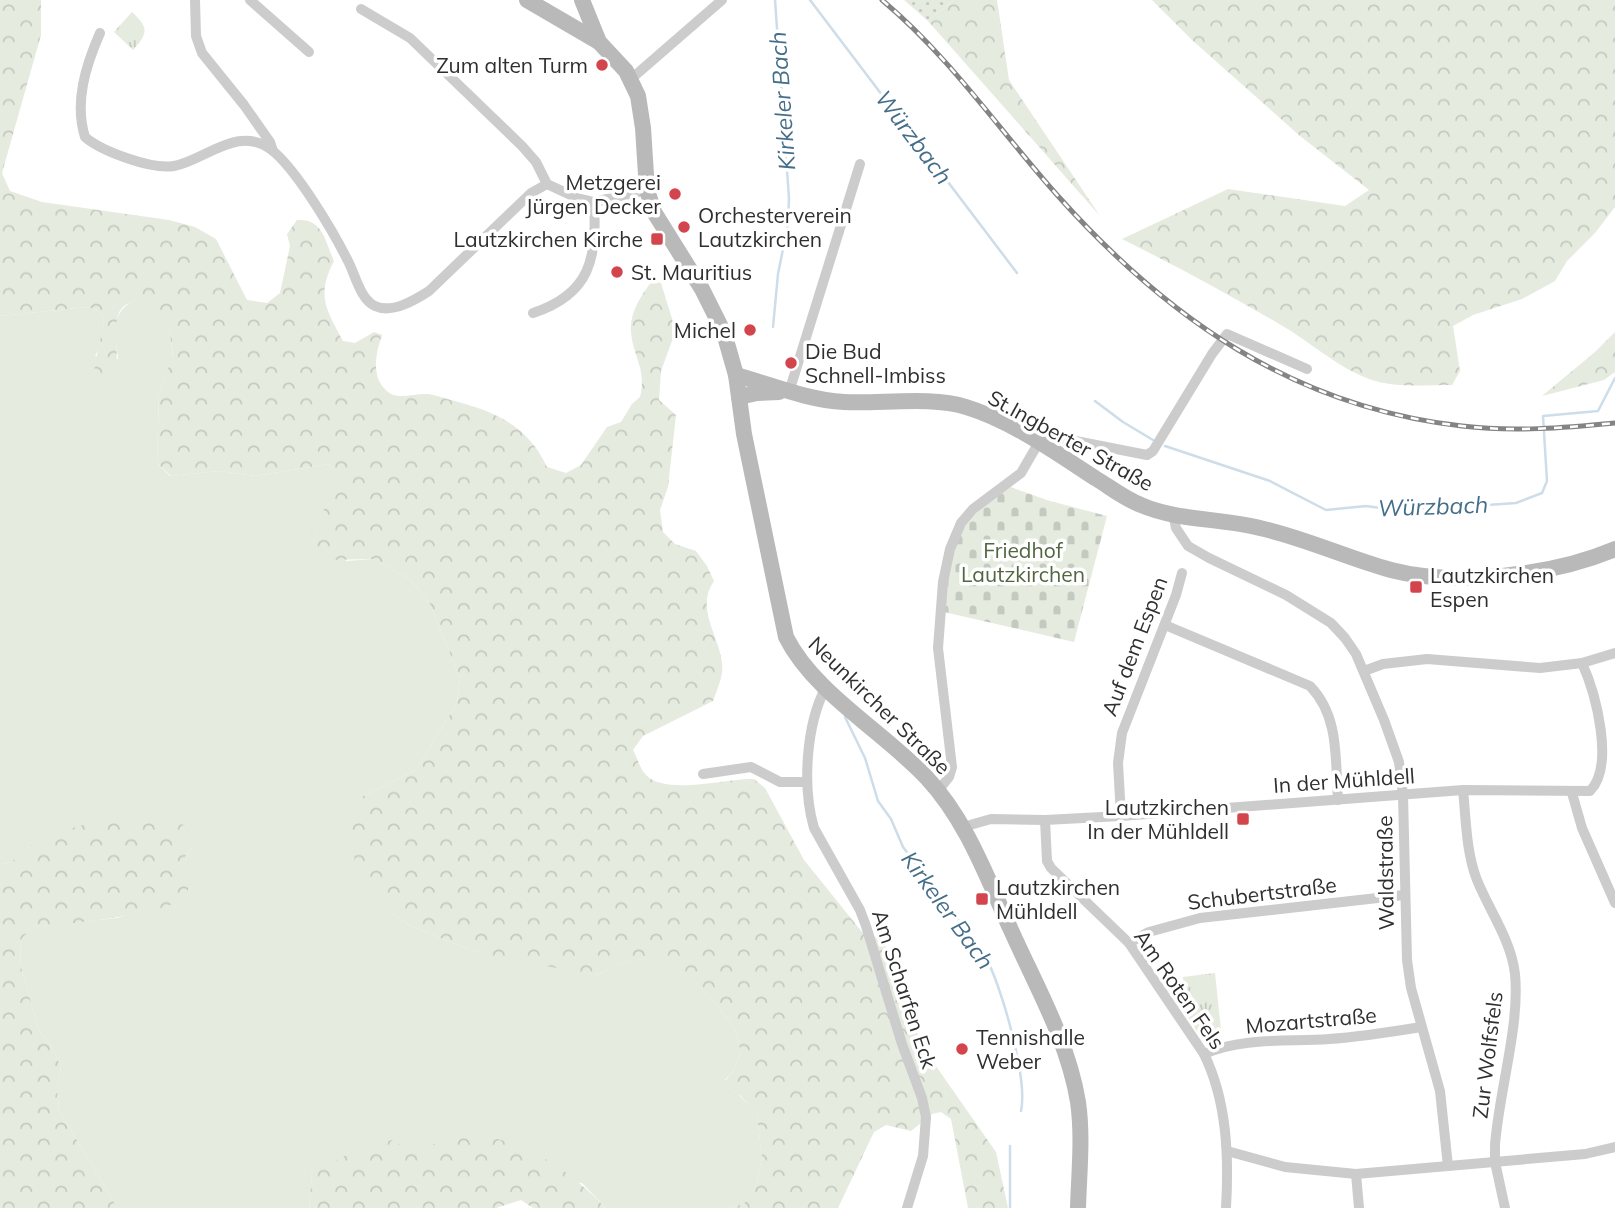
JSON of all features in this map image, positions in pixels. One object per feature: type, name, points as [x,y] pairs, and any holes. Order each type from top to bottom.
[{"type":"main road","points":[[527,0],[599,43],[631,79]]},
{"type":"main road","points":[[557,18],[572,14],[582,0]]},
{"type":"main road","points":[[582,0],[599,43]]},
{"type":"main road","name":"Neunkircher Straße","points":[[631,79],[642,112],[647,190],[659,222],[719,320],[737,375],[746,447],[786,637],[800,660],[826,687],[939,791],[963,827],[1054,1023],[1069,1063],[1080,1127],[1078,1208]]},
{"type":"main road","name":"St.Ingberter Straße","points":[[737,375],[789,392],[844,402],[926,402],[962,406],[985,414],[1032,439],[1139,505],[1173,514],[1258,527],[1293,536],[1367,563],[1416,575],[1464,577],[1528,572],[1578,562],[1615,550]]},
{"type":"main road","name":"St.Ingberter Straße","points":[[739,397],[757,393],[789,392]]},
{"type":"street","points":[[195,0],[196,36],[202,53],[244,105],[270,142],[272,151],[327,224],[371,304],[377,307],[398,306],[414,301],[429,291],[531,193],[547,184]]},
{"type":"street","points":[[250,0],[309,52]]},
{"type":"street","points":[[631,79],[722,0]]},
{"type":"street","points":[[361,9],[410,38],[522,146],[536,162],[547,184],[577,198],[594,202],[647,190]]},
{"type":"street","points":[[100,33],[84,76],[81,117],[85,136],[99,147],[156,166],[176,166],[231,142],[253,142],[272,151]]},
{"type":"street","points":[[789,392],[860,164]]},
{"type":"street","points":[[533,313],[559,303],[582,281],[595,230],[594,202]]},
{"type":"street","points":[[939,791],[949,777],[952,767],[938,648],[943,582],[950,549],[961,523],[973,509],[1021,473],[1032,439],[1040,434],[1147,455],[1227,334],[1307,369]]},
{"type":"street","name":"Waldstraße","points":[[1173,514],[1176,528],[1188,546],[1286,595],[1331,623],[1345,638],[1364,671],[1394,744],[1404,795],[1407,960],[1411,988],[1440,1091],[1448,1166]]},
{"type":"street","name":"Auf dem Espen","points":[[1121,816],[1118,763],[1122,733],[1177,595],[1182,573]]},
{"type":"street","points":[[1164,625],[1310,686],[1320,696],[1332,721],[1338,800]]},
{"type":"street","points":[[1364,671],[1382,664],[1427,659],[1540,668],[1582,663],[1615,653]]},
{"type":"street","name":"In der Mühldell","points":[[963,827],[990,820],[1121,816],[1464,790],[1590,792],[1602,780],[1604,773],[1603,719],[1582,663]]},
{"type":"street","name":"Am Scharfen Eck","points":[[826,687],[817,705],[806,782],[814,828],[860,910],[922,1098],[926,1135],[919,1173],[907,1208]]},
{"type":"street","points":[[703,774],[751,767],[780,782],[806,782]]},
{"type":"street","name":"Zur Wolfsfels","points":[[1464,790],[1473,866],[1505,938],[1515,975],[1515,1010],[1497,1128],[1495,1162],[1505,1208]]},
{"type":"street","points":[[1572,793],[1582,828],[1615,903]]},
{"type":"street","name":"Am Roten Fels","points":[[1045,820],[1047,861],[1051,868],[1129,943],[1204,1054],[1218,1089],[1227,1151],[1226,1208]]},
{"type":"street","name":"Schubertstraße","points":[[1129,943],[1149,932],[1200,918],[1404,895]]},
{"type":"street","name":"Mozartstraße","points":[[1204,1054],[1219,1048],[1251,1044],[1329,1039],[1422,1027]]},
{"type":"street","points":[[1227,1151],[1285,1167],[1356,1174],[1585,1154],[1615,1147]]},
{"type":"street","points":[[1356,1174],[1359,1208]]},
{"type":"green space","points":[[0,0],[41,0],[41,35],[2,173],[10,191],[42,202],[169,220],[195,227],[216,239],[247,300],[267,303],[280,293],[290,246],[287,234],[297,220],[312,223],[322,232],[334,261],[325,284],[328,311],[343,341],[355,343],[374,332],[382,335],[376,367],[384,389],[395,395],[435,395],[497,416],[530,441],[547,467],[566,473],[581,465],[607,427],[621,422],[632,404],[640,397],[642,379],[632,341],[632,318],[652,281],[661,283],[674,325],[673,338],[661,371],[659,400],[676,415],[668,487],[660,510],[663,532],[675,544],[696,551],[714,581],[709,591],[707,612],[722,668],[713,701],[643,736],[633,750],[646,775],[655,781],[682,785],[754,779],[765,788],[804,860],[862,932],[881,939],[906,979],[910,1014],[924,1049],[996,1152],[1008,1208],[968,1208],[951,1119],[941,1112],[932,1114],[911,1131],[886,1125],[874,1132],[838,1208],[727,1208],[744,1204],[756,1185],[762,1158],[757,1115],[740,1095],[727,1091],[725,1081],[741,1054],[735,1031],[718,1007],[692,980],[664,964],[649,960],[632,960],[598,975],[473,951],[413,927],[387,910],[356,875],[351,824],[361,797],[416,770],[457,703],[460,678],[429,602],[410,579],[373,559],[328,560],[311,544],[311,530],[341,489],[340,476],[329,464],[255,476],[219,471],[171,476],[157,463],[159,391],[173,356],[169,327],[133,302],[123,307],[117,322],[116,364],[110,384],[102,383],[94,372],[104,319],[98,311],[88,307],[0,316]]},
{"type":"green space","points":[[904,0],[954,0],[928,21]]},
{"type":"green space","points":[[954,0],[997,0],[1009,80],[1100,216],[928,21]]},
{"type":"green space","points":[[1152,0],[1615,0],[1615,207],[1595,233],[1567,261],[1555,281],[1522,299],[1473,315],[1453,326],[1460,371],[1452,385],[1391,384],[1360,375],[1286,328],[1122,239],[1228,189],[1345,206],[1369,190],[1300,136],[1192,40]]},
{"type":"green space","points":[[132,12],[144,27],[144,35],[133,50],[114,32]]},
{"type":"green space","points":[[133,301],[169,326],[173,357],[159,391],[157,463],[170,476],[219,471],[255,476],[329,464],[341,476],[341,489],[323,510],[346,561],[373,559],[410,579],[429,602],[460,678],[457,703],[416,770],[361,797],[387,910],[413,927],[473,951],[598,975],[632,960],[649,960],[664,963],[692,980],[706,992],[735,1031],[741,1054],[725,1080],[757,1114],[762,1158],[756,1185],[745,1204],[727,1208],[606,1208],[582,1183],[312,1172],[309,1208],[114,1208],[114,1202],[59,1110],[57,1088],[61,1067],[51,1045],[39,1031],[21,967],[20,941],[32,927],[117,918],[142,911],[188,885],[185,857],[193,846],[29,847],[13,861],[0,864],[0,316],[88,307],[98,311],[104,319],[101,345],[95,356],[118,359],[117,319],[125,306]]},
{"type":"green space","points":[[1615,332],[1615,372],[1604,380],[1542,396],[1595,352]]},
{"type":"green space","name":"Friedhof Lautzkirchen","points":[[1010,487],[1107,516],[1074,642],[944,612],[951,563],[958,539],[971,518]]},
{"type":"green space","points":[[144,814],[184,825],[194,835],[193,846],[185,857],[189,881],[186,895],[177,902],[139,913],[32,927],[20,941],[21,967],[39,1031],[51,1045],[61,1067],[57,1088],[59,1110],[114,1202],[114,1208],[0,1208],[0,864],[10,862],[45,838],[73,828]]},
{"type":"green space","points":[[1215,973],[1221,1030],[1219,1038],[1205,1040],[1201,1038],[1174,994],[1184,989],[1183,977]]},
{"type":"green space","points":[[468,1136],[501,1140],[544,1158],[571,1176],[606,1208],[533,1208],[521,1200],[496,1208],[309,1208],[312,1172],[359,1149],[392,1140],[408,1150]]},
{"type":"waterway","name":"Kirkeler Bach","points":[[773,327],[778,274],[788,224],[789,198],[775,0]]},
{"type":"waterway","name":"Würzbach","points":[[810,0],[1017,273]]},
{"type":"waterway","name":"Würzbach","points":[[1165,446],[1270,481],[1326,510],[1366,506],[1388,509],[1444,508],[1516,503],[1542,493],[1547,481],[1543,416],[1598,411],[1615,378]]},
{"type":"waterway","name":"Würzbach","points":[[1095,401],[1153,440]]},
{"type":"waterway","name":"Kirkeler Bach","points":[[845,717],[865,758],[878,801],[891,819],[903,847],[984,954],[991,968],[1012,1031],[1021,1077],[1021,1111]]},
{"type":"waterway","name":"Kirkeler Bach","points":[[1010,1146],[1010,1208]]},
{"type":"railway","points":[[882,0],[930,45],[1036,171],[1100,240],[1144,281],[1190,318],[1238,350],[1289,377],[1343,399],[1401,416],[1500,429],[1615,423]]},
{"type":"place","name":"Zum alten Turm","points":[[602,65]]},
{"type":"place","name":"Metzgerei Jürgen Decker","points":[[675,194]]},
{"type":"place","name":"Orchesterverein Lautzkirchen","points":[[684,227]]},
{"type":"place","name":"Lautzkirchen Kirche","points":[[657,239]]},
{"type":"place","name":"St. Mauritius","points":[[617,272]]},
{"type":"place","name":"Michel","points":[[750,330]]},
{"type":"place","name":"Die Bud Schnell-Imbiss","points":[[791,363]]},
{"type":"place","name":"Lautzkirchen Espen","points":[[1416,587]]},
{"type":"place","name":"Lautzkirchen In der Mühldell","points":[[1243,819]]},
{"type":"place","name":"Lautzkirchen Mühldell","points":[[982,899]]},
{"type":"place","name":"Tennishalle Weber","points":[[962,1049]]}]
